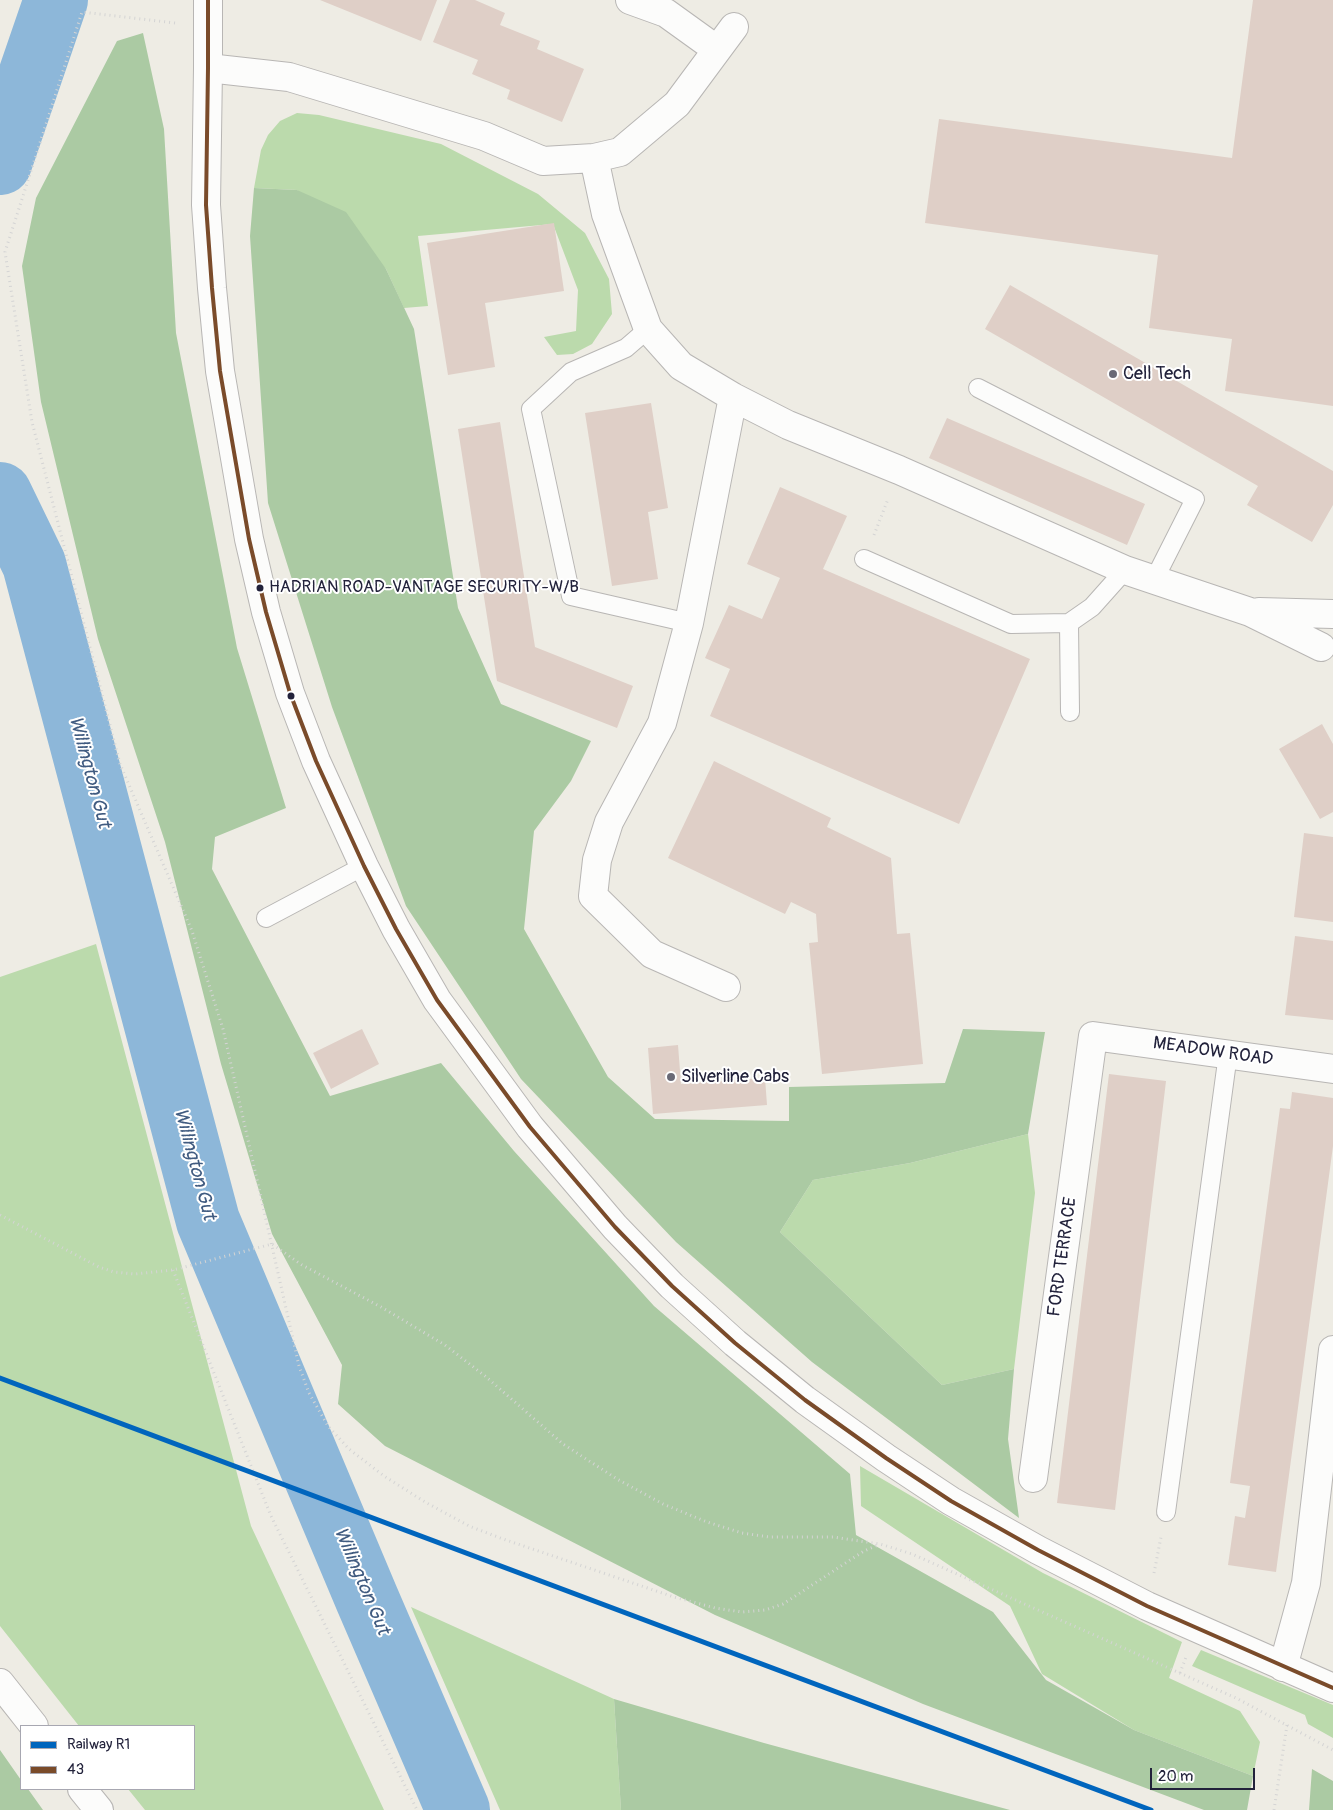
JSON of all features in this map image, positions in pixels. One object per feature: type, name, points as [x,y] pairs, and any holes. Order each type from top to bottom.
[{"type":"street","points":[[208,0],[206,205],[212,288],[220,371],[249,539],[266,612],[290,693],[316,762],[364,866],[396,929],[437,1000],[530,1127],[616,1227],[672,1286],[735,1343],[781,1381],[886,1458],[951,1500],[1038,1550],[1147,1606],[1333,1688]]},
{"type":"street","points":[[630,0],[666,13],[716,49]]},
{"type":"street","points":[[208,68],[289,77],[484,136],[543,161],[594,158],[620,152],[677,104],[734,27]]},
{"type":"street","points":[[594,158],[606,214],[648,329],[681,366],[733,397],[788,425],[899,470],[1125,570],[1250,612],[1321,647]]},
{"type":"street","points":[[726,987],[652,954],[593,896],[597,860],[609,822],[662,723],[689,623],[733,397]]},
{"type":"street","points":[[1250,612],[1333,614]]},
{"type":"street","name":"MEADOW ROAD","points":[[1093,1036],[1333,1069]]},
{"type":"street","name":"FORD TERRACE","points":[[1033,1478],[1093,1036]]},
{"type":"street","points":[[1283,1667],[1306,1583],[1333,1350]]},
{"type":"street","points":[[0,1683],[33,1725]]},
{"type":"street","points":[[83,1790],[98,1810]]},
{"type":"lane","points":[[648,329],[626,348],[571,372],[531,410],[571,596],[689,623]]},
{"type":"lane","points":[[978,388],[1195,499],[1154,580]]},
{"type":"lane","points":[[864,558],[1011,624],[1069,622],[1092,606],[1125,570]]},
{"type":"lane","points":[[1069,622],[1070,712]]},
{"type":"lane","points":[[266,918],[364,866]]},
{"type":"lane","points":[[1166,1512],[1228,1054]]},
{"type":"path","points":[[182,23],[82,12],[5,252],[32,422],[120,764],[192,931],[223,1029],[299,1366],[309,1393],[328,1426],[349,1449],[384,1476],[425,1502],[469,1526],[674,1597],[715,1608],[742,1612],[765,1610],[783,1604],[864,1551],[880,1544]]},
{"type":"path","points":[[864,558],[899,470]]},
{"type":"path","points":[[0,1215],[98,1267],[114,1272],[135,1274],[173,1270],[272,1244],[302,1265],[381,1307],[445,1345],[563,1444],[617,1479],[663,1504],[707,1522],[742,1533],[769,1537],[833,1537],[896,1548],[1236,1698],[1333,1750]]},
{"type":"path","points":[[173,1270],[271,1516],[417,1810]]},
{"type":"path","points":[[1147,1606],[1166,1512]]},
{"type":"path","points":[[1274,1810],[1287,1725]]},
{"type":"green space","points":[[143,33],[164,129],[176,333],[237,648],[286,808],[215,837],[212,869],[330,1096],[441,1063],[514,1151],[654,1306],[850,1474],[856,1535],[993,1612],[1046,1680],[1134,1730],[1253,1776],[1247,1810],[1204,1810],[923,1704],[715,1615],[385,1446],[338,1404],[342,1365],[272,1234],[221,1064],[165,842],[98,639],[41,402],[22,266],[36,198],[117,41]]},
{"type":"green space","points":[[297,113],[319,115],[441,144],[538,194],[585,233],[609,279],[612,314],[592,344],[573,354],[557,355],[544,337],[576,331],[578,290],[553,224],[418,236],[428,306],[404,308],[386,269],[297,190],[254,188],[261,150],[268,135],[280,121]]},
{"type":"green space","points":[[254,188],[297,190],[346,212],[386,269],[414,329],[458,608],[501,704],[591,741],[571,781],[534,831],[524,929],[608,1077],[655,1119],[789,1121],[789,1087],[945,1083],[963,1029],[1045,1032],[1028,1134],[910,1163],[813,1180],[780,1232],[942,1385],[1014,1369],[1008,1439],[1019,1518],[812,1362],[676,1242],[521,1079],[406,906],[332,707],[268,503],[250,236]]},
{"type":"green space","points":[[96,944],[251,1526],[384,1810],[145,1810],[129,1790],[195,1790],[195,1725],[78,1725],[0,1626],[0,977]]},
{"type":"green space","points":[[1028,1134],[1035,1193],[1014,1369],[942,1385],[780,1232],[813,1180],[910,1163]]},
{"type":"green space","points":[[860,1466],[1043,1573],[1182,1642],[1169,1678],[1240,1711],[1260,1742],[1253,1776],[1134,1730],[1042,1674],[1010,1606],[861,1506]]},
{"type":"green space","points":[[411,1607],[614,1699],[621,1810],[500,1810]]},
{"type":"green space","points":[[1201,1650],[1333,1705],[1333,1738],[1308,1724],[1305,1715],[1192,1666]]},
{"type":"green space","points":[[614,1699],[764,1743],[1010,1810],[621,1810]]},
{"type":"green space","points":[[0,1750],[20,1779],[20,1790],[29,1790],[43,1810],[0,1810]]},
{"type":"green space","points":[[1312,1769],[1333,1781],[1333,1810],[1309,1810]]},
{"type":"building","points":[[320,0],[437,0],[421,41]]},
{"type":"building","points":[[450,0],[475,0],[505,13],[500,25],[540,41],[537,49],[584,69],[562,122],[507,99],[510,90],[472,74],[478,60],[433,42]]},
{"type":"building","points":[[1253,0],[1333,0],[1333,406],[1225,391],[1232,339],[1149,328],[1158,255],[925,223],[939,119],[1232,158]]},
{"type":"building","points":[[554,223],[564,291],[485,303],[495,367],[448,375],[427,243]]},
{"type":"building","points":[[1010,285],[1333,471],[1333,505],[1312,542],[1247,505],[1258,486],[985,329]]},
{"type":"building","points":[[651,403],[668,508],[648,512],[658,579],[612,586],[585,413]]},
{"type":"building","points":[[947,418],[1145,504],[1127,545],[929,458]]},
{"type":"building","points":[[500,422],[535,647],[633,686],[617,728],[497,681],[458,429]]},
{"type":"building","points":[[780,487],[847,516],[823,569],[1030,659],[959,824],[710,716],[730,669],[705,658],[729,605],[762,619],[780,578],[747,564]]},
{"type":"building","points":[[1322,724],[1333,744],[1333,812],[1320,819],[1279,749]]},
{"type":"building","points":[[714,761],[831,818],[827,827],[891,858],[897,934],[910,933],[923,1064],[822,1074],[809,943],[818,942],[816,914],[791,902],[785,914],[668,858]]},
{"type":"building","points":[[1304,833],[1333,837],[1333,922],[1294,917]]},
{"type":"building","points":[[1295,936],[1333,941],[1333,1020],[1285,1015]]},
{"type":"building","points":[[362,1029],[379,1064],[331,1089],[313,1053]]},
{"type":"building","points":[[678,1045],[681,1084],[765,1078],[767,1105],[653,1114],[648,1048]]},
{"type":"building","points":[[1109,1074],[1166,1081],[1115,1510],[1057,1503]]},
{"type":"building","points":[[1292,1092],[1333,1098],[1333,1146],[1276,1572],[1228,1565],[1235,1516],[1245,1518],[1250,1486],[1230,1483],[1280,1108],[1290,1109]]},
{"type":"waterway","name":"Willington Gut","points":[[0,163],[56,0]]},
{"type":"waterway","name":"Willington Gut","points":[[0,494],[34,564],[208,1221],[458,1810]]},
{"type":"rail line","name":"R1","points":[[0,1378],[1151,1810]]},
{"type":"transit line","name":"43","points":[[208,0],[206,205],[212,288],[220,371],[249,539],[266,612],[290,693],[316,761],[364,866],[396,929],[437,1000],[530,1127],[615,1227],[672,1286],[735,1343],[805,1400],[886,1458],[951,1501],[1038,1550],[1147,1606],[1333,1688]]},
{"type":"place","name":"Cell Tech","points":[[1113,374]]},
{"type":"place","name":"HADRIAN ROAD-VANTAGE SECURITY-W/B","points":[[260,588]]},
{"type":"place","name":"Silverline Cabs","points":[[671,1077]]}]
